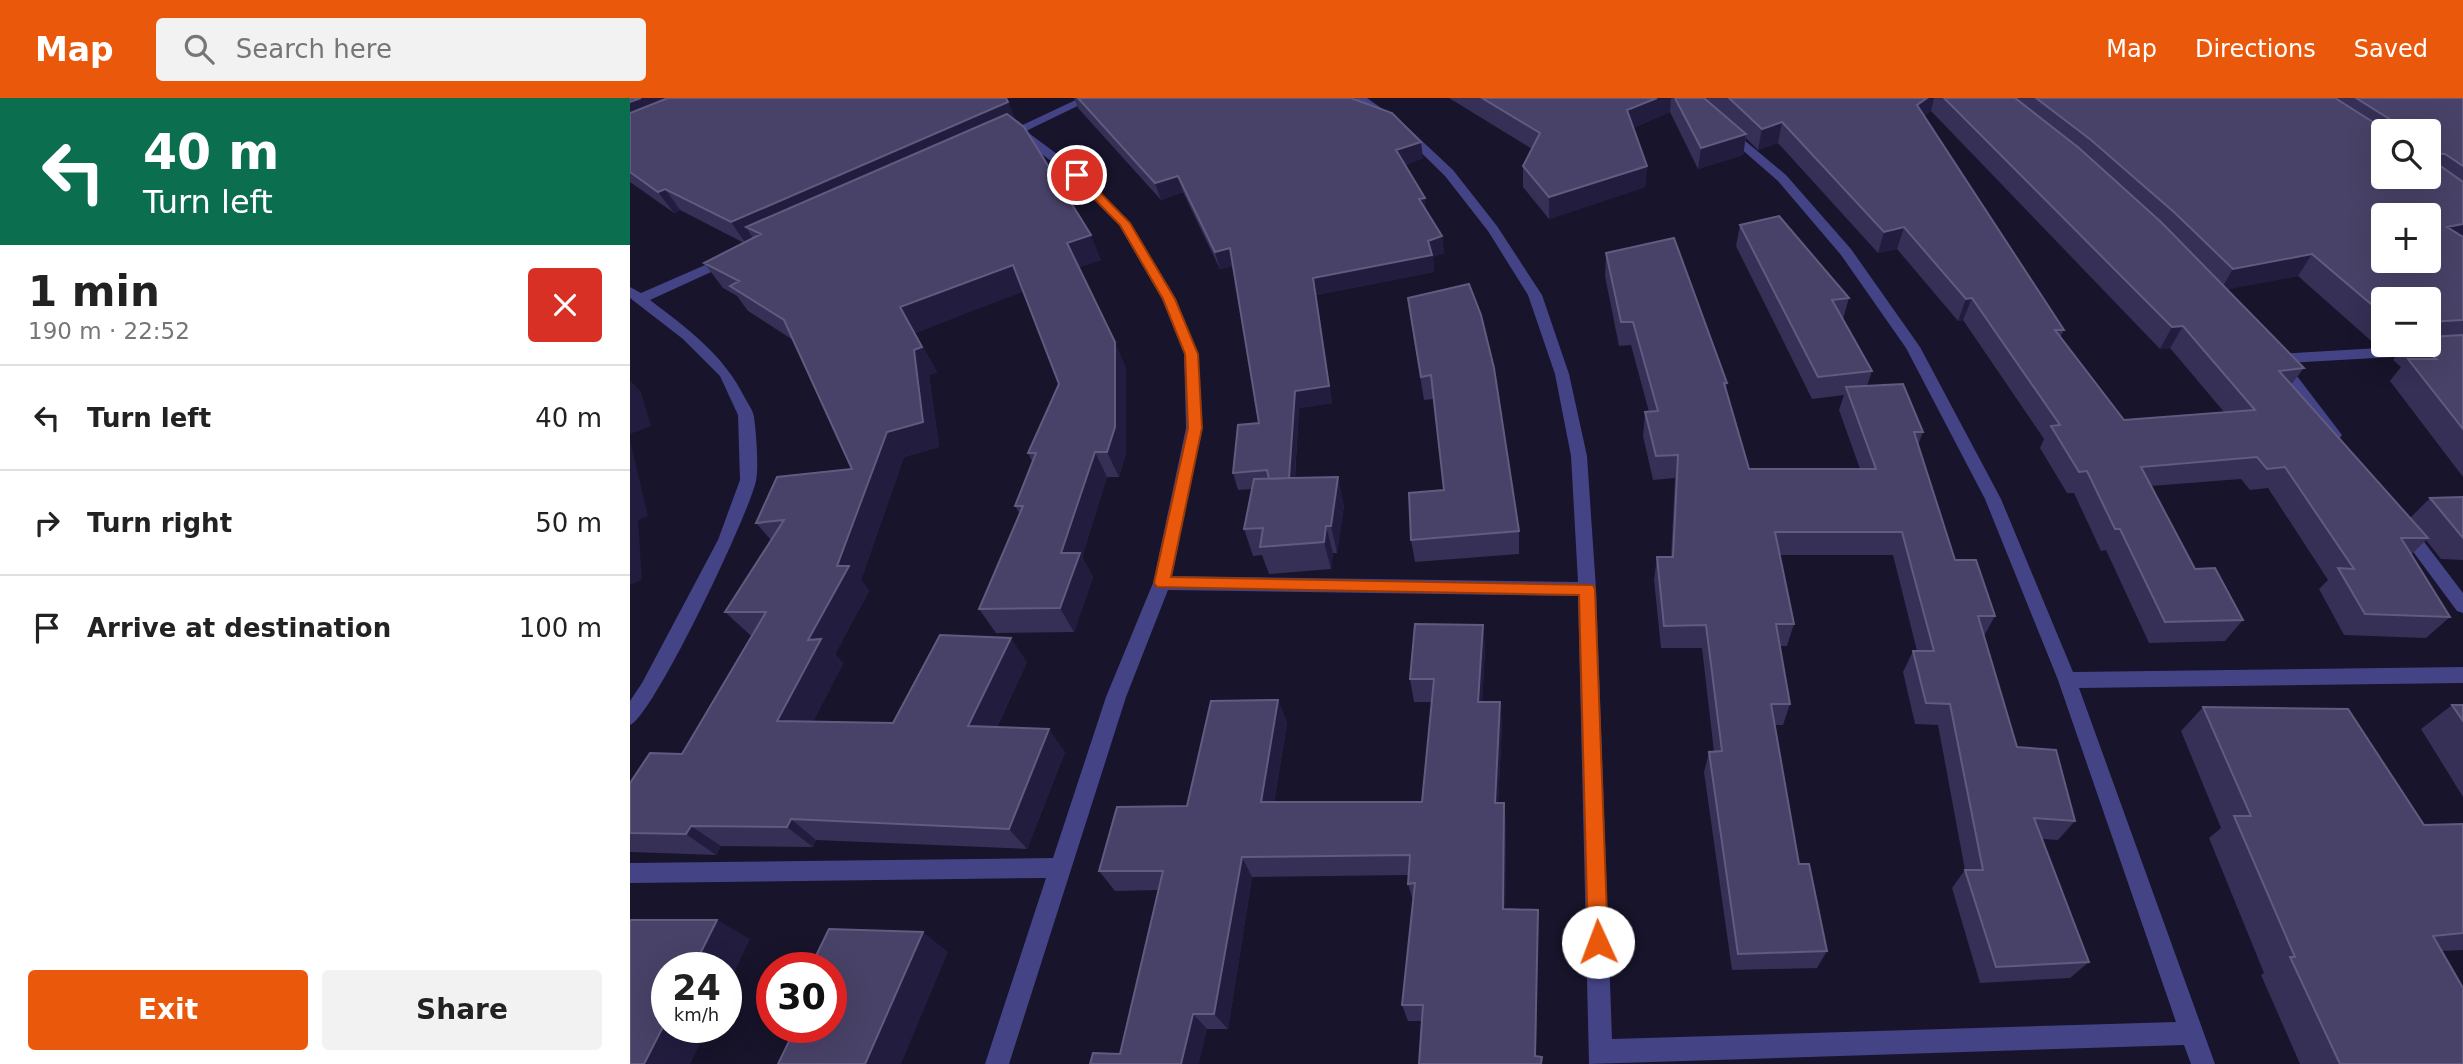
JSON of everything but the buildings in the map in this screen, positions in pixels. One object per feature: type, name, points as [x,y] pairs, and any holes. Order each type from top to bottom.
[{"type":"street","points":[[993,141],[1089,98]]},
{"type":"street","points":[[1360,98],[1401,127],[1449,173],[1493,229],[1535,295],[1562,374],[1579,456],[1587,589],[1601,1057],[2192,1033]]},
{"type":"street","points":[[1718,124],[1782,178],[1837,241],[1913,347],[1993,499],[2067,680],[2203,1064]]},
{"type":"street","points":[[997,1064],[1116,697],[1162,583],[1195,428],[1191,354],[1169,299],[1125,223],[1077,175],[1018,130]]},
{"type":"street","points":[[630,717],[649,689],[726,540],[748,480],[746,415],[726,374],[688,336],[636,294],[742,253]]},
{"type":"street","points":[[2341,445],[2272,354],[2463,348]]},
{"type":"street","points":[[2398,520],[2463,606]]},
{"type":"street","points":[[1162,583],[1587,589]]},
{"type":"street","points":[[2067,680],[2463,675]]},
{"type":"street","points":[[630,873],[1060,868]]},
{"type":"route","points":[[1077,175],[1125,223],[1169,299],[1191,354],[1195,428],[1162,583],[1587,589],[1598,942]]}]
